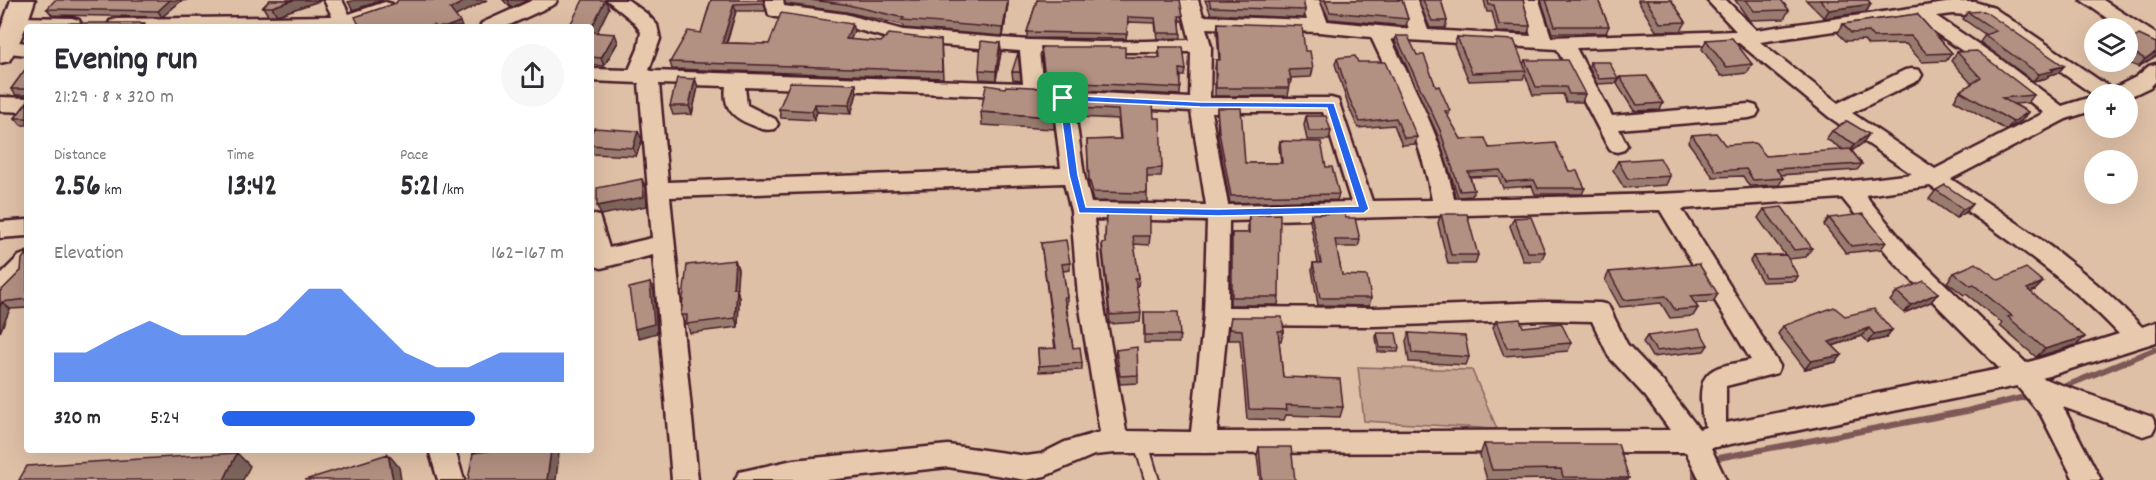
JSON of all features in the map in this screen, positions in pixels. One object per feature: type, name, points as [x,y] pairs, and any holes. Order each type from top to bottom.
[{"type":"street","points":[[8,39],[23,0]]},
{"type":"street","points":[[333,0],[344,24],[393,5]]},
{"type":"street","points":[[496,24],[548,0]]},
{"type":"street","points":[[616,0],[645,21],[651,31],[652,39],[642,76],[660,190],[684,480]]},
{"type":"street","points":[[774,0],[776,11],[845,20],[902,36],[1029,46],[1201,46]]},
{"type":"street","points":[[1189,0],[1201,46],[1200,105],[1218,213],[1216,316],[1203,443]]},
{"type":"street","points":[[1310,0],[1319,26]]},
{"type":"street","points":[[1408,0],[1421,36]]},
{"type":"street","points":[[1530,0],[1543,43]]},
{"type":"street","points":[[1716,0],[1781,72],[2054,262],[2147,335]]},
{"type":"street","points":[[2090,0],[2156,43]]},
{"type":"street","points":[[1194,22],[1319,26],[1421,36],[1543,43],[1747,37],[1965,7],[1987,12],[2091,84]]},
{"type":"street","points":[[1919,13],[1992,62],[2059,114]]},
{"type":"street","points":[[1378,31],[1424,131],[1437,166],[1444,207]]},
{"type":"street","points":[[8,39],[24,36]]},
{"type":"street","points":[[1563,42],[1617,145]]},
{"type":"street","points":[[1029,46],[1034,90]]},
{"type":"street","points":[[2138,84],[2156,70]]},
{"type":"street","points":[[594,75],[1034,90],[1063,98],[1200,105],[1331,105],[1364,209]]},
{"type":"street","points":[[1836,112],[1912,75]]},
{"type":"street","points":[[736,80],[733,101],[741,113],[768,124]]},
{"type":"street","points":[[1063,98],[1073,175],[1082,211],[1090,296],[1115,442]]},
{"type":"street","points":[[0,104],[24,105]]},
{"type":"street","points":[[1082,211],[1218,213],[1666,202],[1848,190],[1935,178],[2059,114],[2084,106]]},
{"type":"street","points":[[1605,123],[1749,111]]},
{"type":"street","points":[[660,190],[1073,175]]},
{"type":"street","points":[[1848,190],[1917,272],[2029,380],[2050,407],[2088,480]]},
{"type":"street","points":[[1666,202],[1768,366],[1718,378],[1713,384],[1715,420]]},
{"type":"street","points":[[0,230],[24,228]]},
{"type":"street","points":[[594,232],[602,259],[664,244]]},
{"type":"street","points":[[0,291],[24,265]]},
{"type":"street","points":[[1216,316],[1374,317],[1547,311],[1600,312],[1618,350],[1655,390],[1704,461]]},
{"type":"street","points":[[748,480],[793,472],[948,456],[1026,468],[1045,465],[1074,450],[1094,444],[1115,442],[1203,443],[1704,461],[2029,380],[2147,335]]},
{"type":"street","points":[[2029,380],[2143,424]]},
{"type":"street","points":[[443,453],[451,480]]},
{"type":"lane","points":[[1141,443],[1152,480]]},
{"type":"shaded area","points":[[1358,367],[1472,370],[1497,429],[1364,421]]},
{"type":"building","points":[[55,0],[170,0],[158,11],[47,9]]},
{"type":"building","points":[[270,0],[293,0],[272,7],[263,7]]},
{"type":"building","points":[[398,0],[467,0],[450,9],[460,22],[454,24],[358,24],[355,17],[396,3]]},
{"type":"building","points":[[583,0],[605,0],[593,24],[571,24]]},
{"type":"building","points":[[711,0],[763,0],[764,3],[734,4],[722,43],[769,44],[781,13],[852,24],[846,39],[881,42],[889,34],[941,40],[942,71],[670,62],[688,31],[701,33]]},
{"type":"building","points":[[810,0],[1008,0],[1003,28],[902,20],[904,18],[844,4]]},
{"type":"building","points":[[1037,0],[1180,0],[1183,16],[1179,16],[1181,33],[1157,33],[1155,18],[1128,17],[1127,34],[1027,32]]},
{"type":"building","points":[[1209,0],[1303,0],[1305,10],[1211,7]]},
{"type":"building","points":[[1325,0],[1402,0],[1408,19],[1330,12]]},
{"type":"building","points":[[1423,0],[1441,0],[1447,21],[1432,21]]},
{"type":"building","points":[[1488,0],[1523,0],[1530,26],[1499,25],[1494,5],[1489,5]]},
{"type":"building","points":[[1546,0],[1598,0],[1609,26],[1555,26]]},
{"type":"building","points":[[1646,0],[1671,0],[1686,22],[1660,23]]},
{"type":"building","points":[[1746,0],[1781,0],[1789,10],[1754,11]]},
{"type":"building","points":[[1820,0],[1868,0],[1871,4],[1829,10]]},
{"type":"building","points":[[1984,11],[2064,66],[2039,74],[1985,35],[1996,31],[1968,12]]},
{"type":"building","points":[[1917,14],[1952,53],[1927,54],[1911,36],[1873,37],[1869,32],[1851,33],[1843,24]]},
{"type":"building","points":[[42,23],[144,23],[143,24]]},
{"type":"building","points":[[1218,23],[1302,26],[1305,51],[1310,51],[1313,69],[1289,70],[1291,80],[1288,80],[1289,88],[1216,88],[1216,60],[1220,60]]},
{"type":"building","points":[[594,32],[615,34],[601,58],[594,57]]},
{"type":"building","points":[[1396,36],[1408,36],[1417,55],[1424,55],[1436,87],[1439,86],[1450,111],[1445,111],[1461,139],[1485,138],[1489,148],[1555,143],[1569,171],[1577,171],[1585,188],[1538,188],[1534,180],[1506,182],[1500,170],[1468,172],[1474,190],[1460,191],[1440,130]]},
{"type":"building","points":[[2138,36],[2156,43],[2156,52],[2145,59],[2138,55]]},
{"type":"building","points":[[1457,37],[1514,40],[1526,71],[1472,73]]},
{"type":"building","points":[[1732,38],[1752,64],[1726,67],[1706,40]]},
{"type":"building","points":[[981,41],[1000,43],[996,71],[979,70]]},
{"type":"building","points":[[1041,47],[1125,47],[1125,57],[1160,58],[1159,47],[1183,47],[1186,70],[1180,69],[1181,88],[1063,82],[1045,77]]},
{"type":"building","points":[[1977,51],[2034,95],[2002,98],[2028,112],[2013,122],[1960,91],[1981,78],[1957,52]]},
{"type":"building","points":[[1018,53],[1020,72],[1012,72]]},
{"type":"building","points":[[1355,56],[1358,62],[1385,62],[1417,137],[1404,138],[1396,118],[1360,122],[1349,98],[1337,58]]},
{"type":"building","points":[[1525,60],[1567,60],[1585,94],[1569,94],[1566,87],[1536,87]]},
{"type":"building","points":[[1590,62],[1609,62],[1618,78],[1599,79]]},
{"type":"building","points":[[24,71],[24,89],[11,89]]},
{"type":"building","points":[[1647,76],[1663,103],[1637,105],[1620,77]]},
{"type":"building","points":[[677,78],[695,79],[689,106],[670,106]]},
{"type":"building","points":[[790,82],[856,84],[849,105],[815,104],[812,111],[779,109]]},
{"type":"building","points":[[986,85],[1005,88],[1006,86],[1033,87],[1051,91],[1054,117],[981,112]]},
{"type":"building","points":[[1077,99],[1153,103],[1154,118],[1160,118],[1162,168],[1147,169],[1147,193],[1093,192],[1089,179],[1087,140],[1121,139],[1118,110],[1078,108]]},
{"type":"building","points":[[24,106],[24,118],[15,118]]},
{"type":"building","points":[[1217,108],[1241,108],[1245,163],[1282,163],[1280,141],[1321,142],[1326,167],[1332,167],[1339,194],[1231,196]]},
{"type":"building","points":[[1306,116],[1326,116],[1331,131],[1309,131]]},
{"type":"building","points":[[1847,121],[1869,134],[1855,144],[1832,131]]},
{"type":"building","points":[[594,128],[638,131],[633,148],[594,145]]},
{"type":"building","points":[[1716,133],[1725,145],[1755,143],[1766,156],[1850,149],[1862,164],[1776,169],[1783,178],[1753,180],[1746,169],[1716,171],[1692,135]]},
{"type":"building","points":[[1660,158],[1670,176],[1628,179],[1618,161]]},
{"type":"building","points":[[642,179],[644,197],[597,206],[597,188]]},
{"type":"building","points":[[1945,185],[1973,204],[1963,209],[1936,190]]},
{"type":"building","points":[[1782,207],[1812,248],[1794,250],[1764,209]]},
{"type":"building","points":[[1106,213],[1150,213],[1150,236],[1133,236],[1139,278],[1135,278],[1141,313],[1110,315],[1102,243],[1105,243]]},
{"type":"building","points":[[1344,213],[1346,218],[1355,218],[1360,240],[1335,240],[1342,275],[1367,276],[1371,298],[1320,298],[1313,263],[1321,263],[1311,214]]},
{"type":"building","points":[[1280,214],[1279,297],[1232,297],[1232,233],[1249,233],[1249,215]]},
{"type":"building","points":[[1441,214],[1467,214],[1478,255],[1451,255]]},
{"type":"building","points":[[1863,214],[1886,242],[1851,246],[1829,218]]},
{"type":"building","points":[[1531,217],[1545,252],[1527,252],[1514,218]]},
{"type":"building","points":[[1066,240],[1070,263],[1062,264],[1067,297],[1064,297],[1073,348],[1080,347],[1082,363],[1039,366],[1038,349],[1056,348],[1041,243]]},
{"type":"building","points":[[1786,255],[1798,276],[1765,277],[1753,256]]},
{"type":"building","points":[[24,256],[24,299],[2,302],[0,307],[0,291],[21,271]]},
{"type":"building","points":[[735,260],[733,288],[737,288],[735,318],[687,324],[687,315],[681,315],[687,265]]},
{"type":"building","points":[[1976,263],[1999,280],[2026,268],[2043,282],[2027,289],[2085,337],[2045,349],[2008,317],[2012,316],[1974,285],[1971,286],[1954,273]]},
{"type":"building","points":[[1699,264],[1718,294],[1690,296],[1698,308],[1675,310],[1666,296],[1624,300],[1609,272]]},
{"type":"building","points":[[1924,281],[1938,293],[1911,305],[1897,292]]},
{"type":"building","points":[[650,283],[654,324],[635,329],[629,288]]},
{"type":"building","points":[[1834,307],[1845,316],[1874,309],[1892,330],[1874,334],[1869,328],[1829,342],[1842,355],[1811,361],[1783,326]]},
{"type":"building","points":[[1144,312],[1178,312],[1180,335],[1145,335]]},
{"type":"building","points":[[1231,317],[1282,317],[1284,331],[1278,331],[1283,377],[1340,379],[1343,407],[1286,405],[1287,410],[1249,409],[1242,330],[1229,329]]},
{"type":"building","points":[[1520,319],[1523,327],[1561,323],[1571,343],[1507,348],[1496,321]]},
{"type":"building","points":[[1699,329],[1708,345],[1656,351],[1647,336]]},
{"type":"building","points":[[1377,333],[1396,333],[1399,348],[1380,348]]},
{"type":"building","points":[[1409,333],[1465,336],[1469,357],[1412,353]]},
{"type":"building","points":[[1137,347],[1138,375],[1120,376],[1116,350]]},
{"type":"building","points":[[1484,444],[1618,444],[1629,478],[1563,477],[1561,469],[1492,470]]},
{"type":"building","points":[[1259,447],[1291,447],[1295,480],[1262,480]]},
{"type":"building","points":[[237,453],[224,480],[19,480],[27,466]]},
{"type":"building","points":[[473,453],[551,453],[547,480],[468,480]]},
{"type":"building","points":[[388,454],[393,480],[305,480]]},
{"type":"waterway","points":[[2061,388],[2156,349]]},
{"type":"waterway","points":[[1708,460],[1967,411],[2033,395]]},
{"type":"waterway","points":[[1695,480],[1695,472],[1699,464]]},
{"type":"route","points":[[1063,98],[1200,105],[1331,105],[1364,209],[1218,213],[1082,211],[1073,175],[1063,98]]}]
